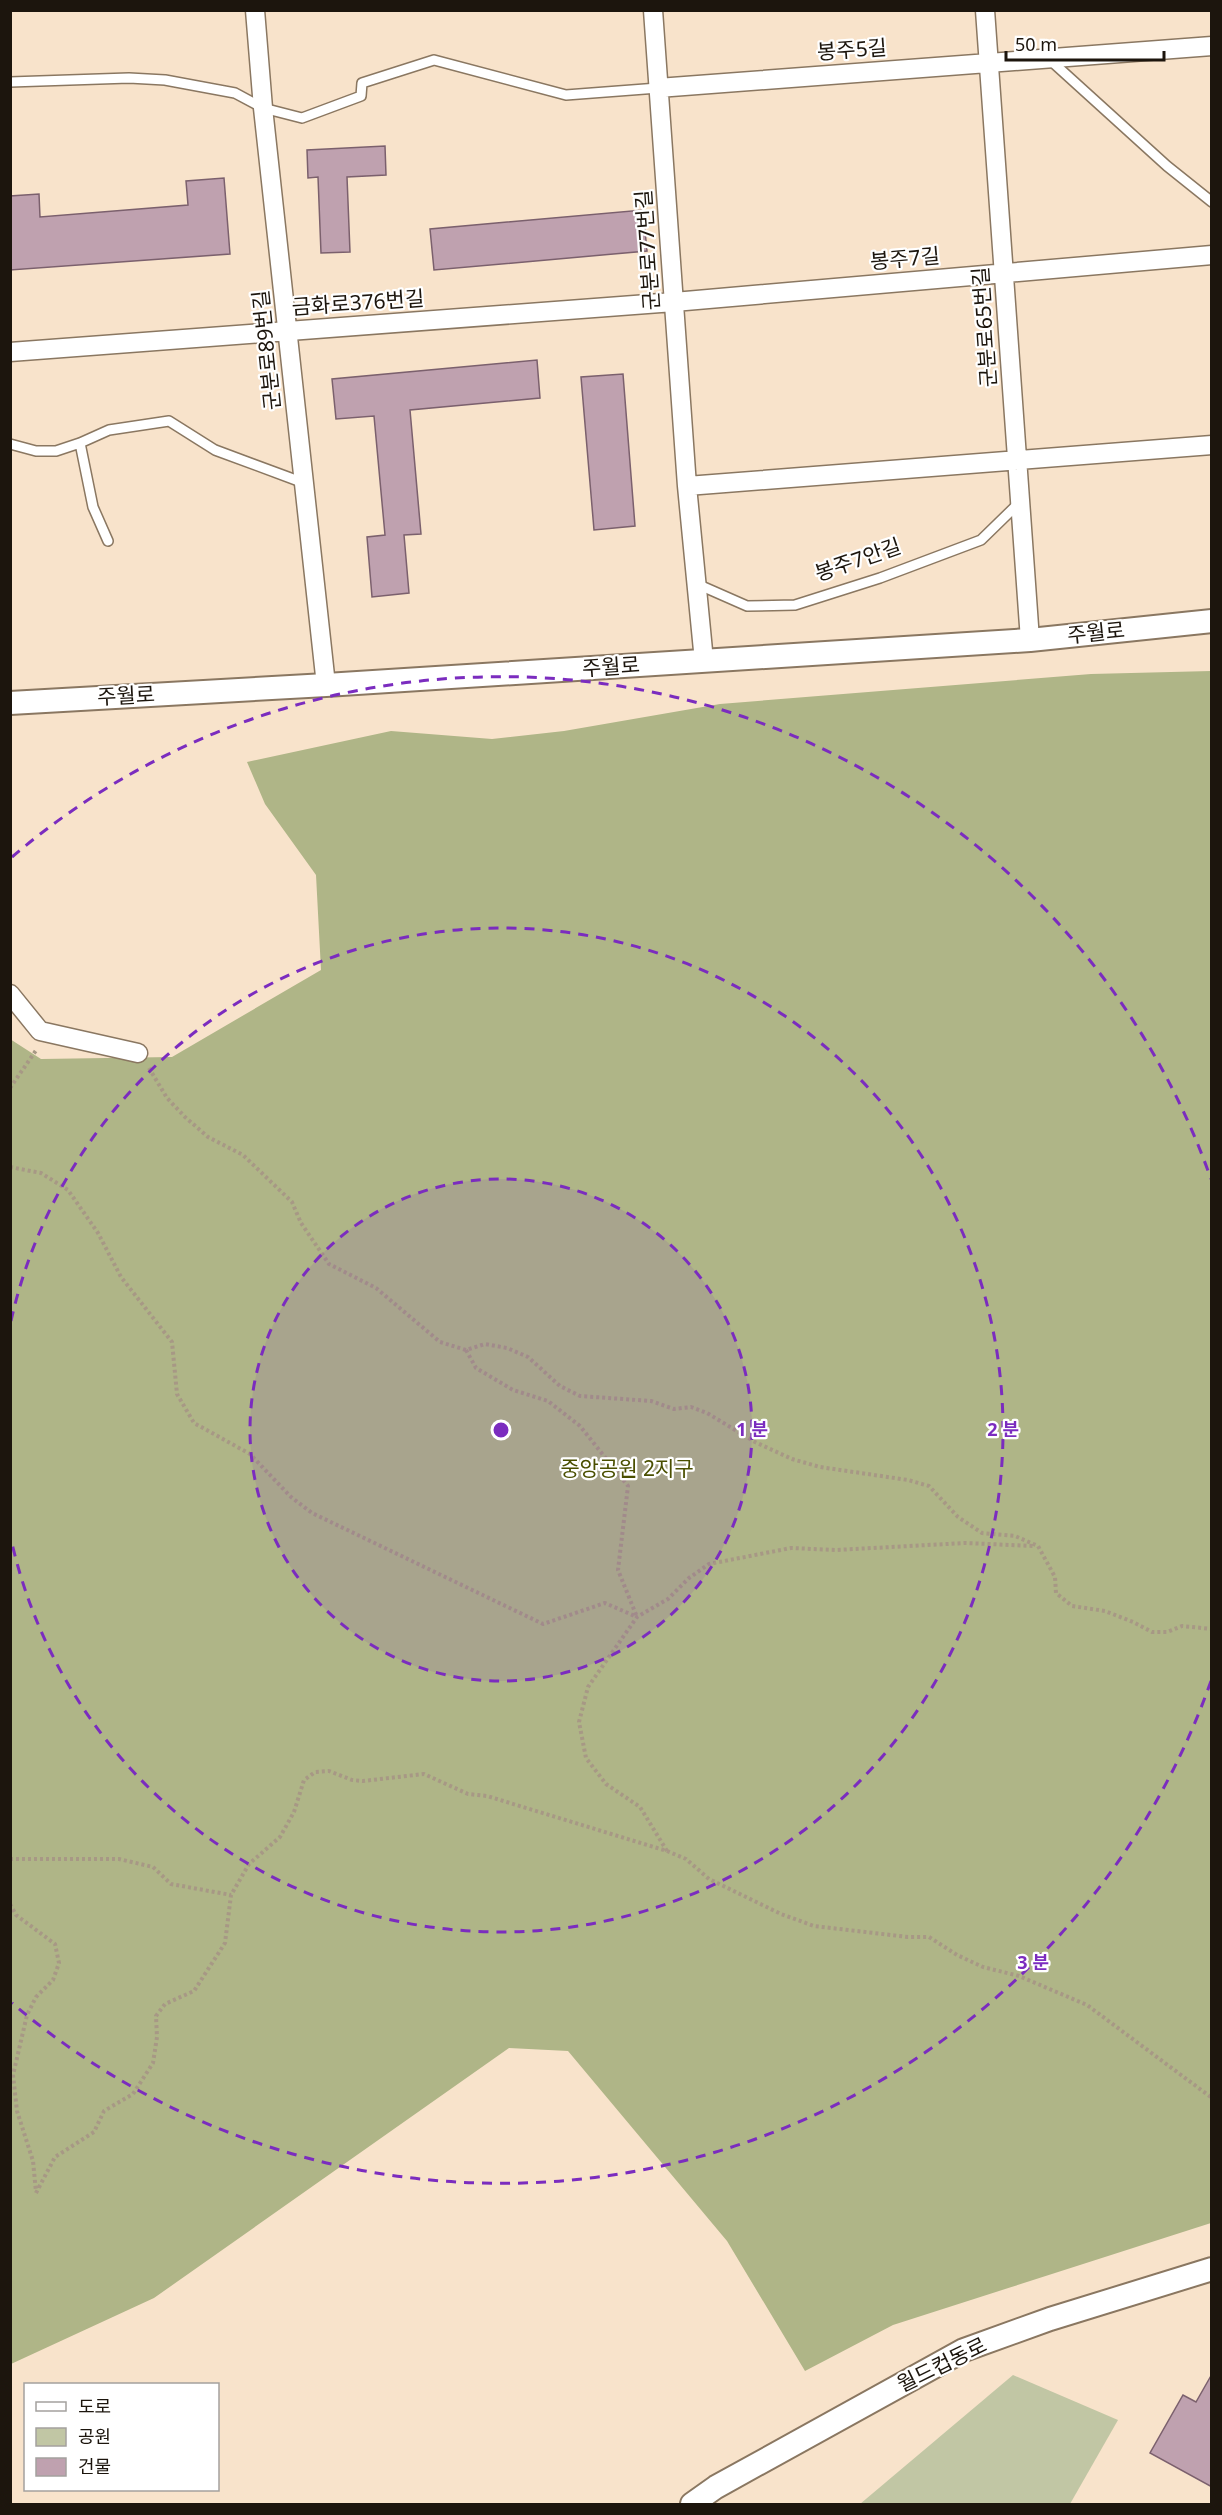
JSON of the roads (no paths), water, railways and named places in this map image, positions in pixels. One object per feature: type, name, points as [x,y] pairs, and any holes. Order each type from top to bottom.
[{"type":"street","name":"군분로89번길","points":[[255,10],[263,108],[326,685]]},
{"type":"street","name":"군분로77번길","points":[[653,10],[687,486],[704,661]]},
{"type":"street","name":"군분로65번길","points":[[985,10],[1030,640]]},
{"type":"street","name":"봉주5길","points":[[658,88],[1212,46]]},
{"type":"street","name":"봉주7길","points":[[674,302],[1212,255]]},
{"type":"street","name":"금화로376번길","points":[[10,352],[674,302]]},
{"type":"street","points":[[687,486],[1212,445]]},
{"type":"street","name":"주월로","points":[[10,703],[1030,640],[1212,621]]},
{"type":"street","points":[[10,994],[40,1031],[138,1053]]},
{"type":"street","name":"월드컵동로","points":[[693,2505],[716,2487],[964,2350],[1050,2319],[1212,2269]]},
{"type":"lane","points":[[1048,58],[1167,166],[1212,202]]},
{"type":"lane","points":[[10,82],[129,78],[165,81],[234,93],[263,108],[302,118],[361,96],[362,83],[434,60],[566,95],[658,88]]},
{"type":"lane","points":[[10,444],[36,451],[56,451],[109,430],[169,421],[215,450],[304,483]]},
{"type":"lane","points":[[80,443],[93,507],[108,541]]},
{"type":"lane","name":"봉주7안길","points":[[697,583],[747,606],[795,605],[880,578],[981,540],[1020,502]]},
{"type":"park label","name":"중앙공원 2지구","points":[[627,1469]]}]
